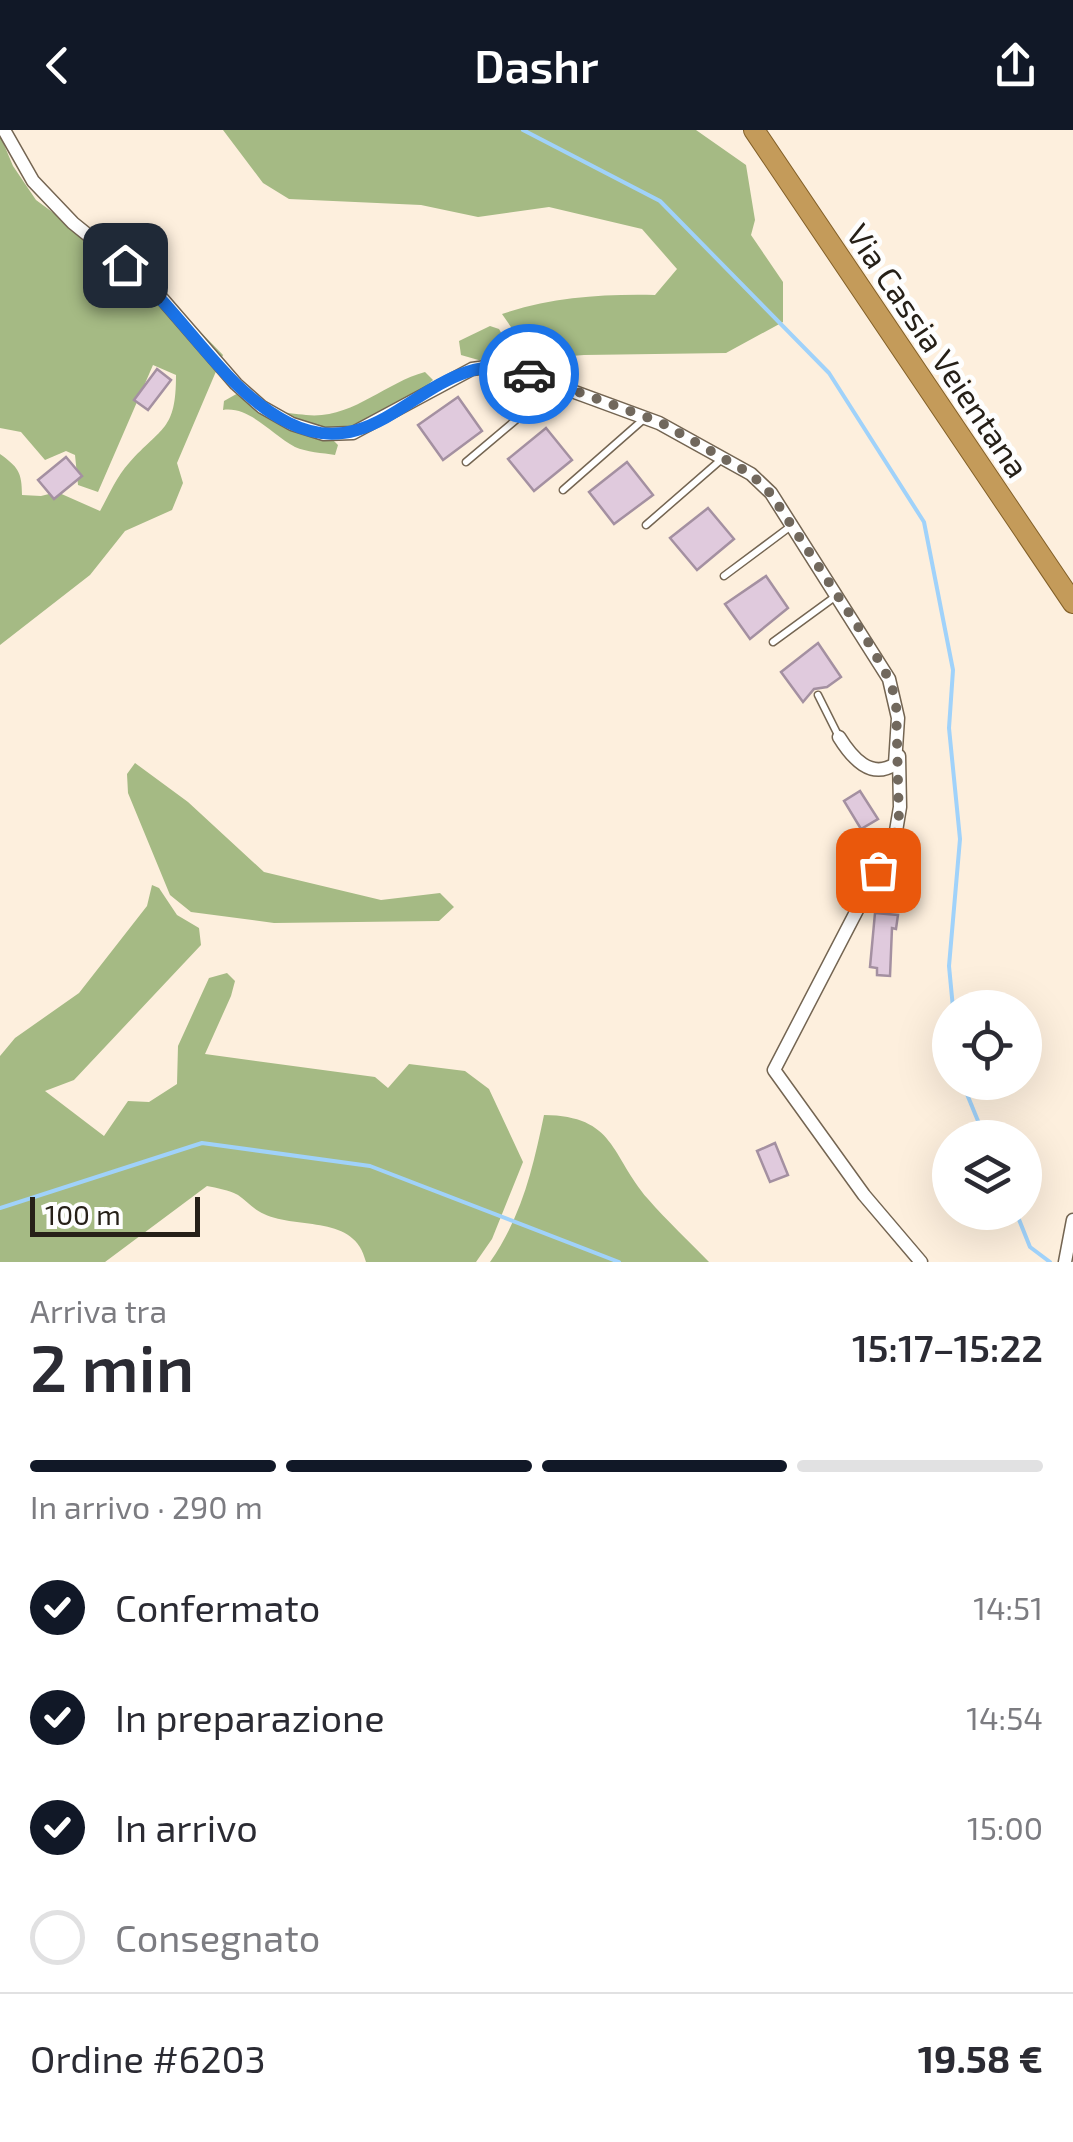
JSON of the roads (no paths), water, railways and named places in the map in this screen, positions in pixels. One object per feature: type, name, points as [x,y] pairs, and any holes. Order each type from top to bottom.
[{"type":"highway","name":"Via Cassia Veientana","points":[[754,130],[1073,603]]},
{"type":"highway","name":"Via Cassia Veientana","points":[[771,130],[1073,578]]},
{"type":"street","points":[[4,130],[33,181],[60,209],[151,286],[236,384],[262,407],[292,424],[324,434],[353,433],[452,378],[488,366],[515,368],[647,417],[724,457],[762,483],[889,679],[898,718],[900,807],[895,837],[774,1070],[864,1195],[920,1262]]},
{"type":"street","points":[[839,738],[859,762],[886,770],[896,760],[898,718]]},
{"type":"street","points":[[1065,1260],[1073,1220]]},
{"type":"lane","points":[[466,462],[557,385]]},
{"type":"lane","points":[[563,490],[647,417]]},
{"type":"lane","points":[[646,525],[724,457]]},
{"type":"lane","points":[[724,576],[792,525]]},
{"type":"lane","points":[[773,642],[837,595]]},
{"type":"lane","points":[[818,696],[839,738]]},
{"type":"waterway","points":[[523,130],[660,201],[829,373],[924,522],[953,670],[949,728],[960,839],[949,966],[951,990]]},
{"type":"waterway","points":[[969,1100],[978,1120]]},
{"type":"waterway","points":[[0,1208],[202,1143],[370,1166],[619,1262]]},
{"type":"waterway","points":[[1023,1230],[1030,1247],[1050,1262]]}]
